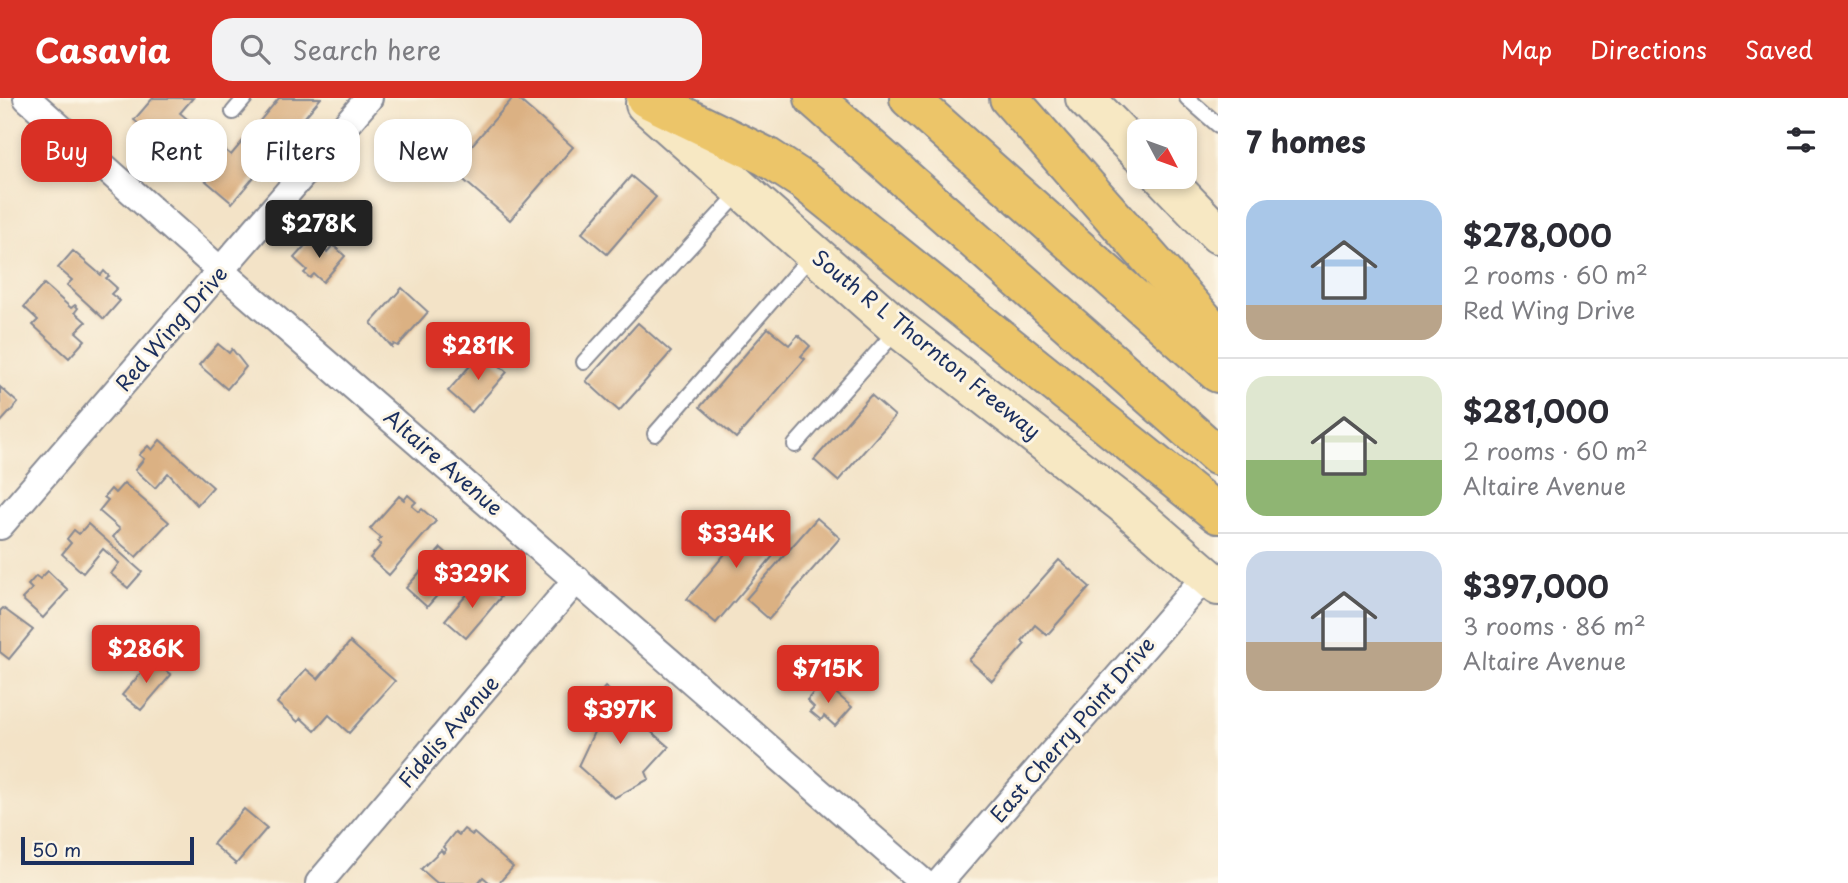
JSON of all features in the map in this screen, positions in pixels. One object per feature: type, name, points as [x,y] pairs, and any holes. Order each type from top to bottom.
[{"type":"highway","points":[[646,98],[726,135],[804,181],[1218,514]]},
{"type":"highway","points":[[814,98],[1218,456]]},
{"type":"highway","points":[[909,98],[1218,373]]},
{"type":"highway","points":[[1009,98],[1218,336]]},
{"type":"main road","name":"South R L Thornton Freeway","points":[[638,98],[898,328],[1121,502],[1212,581]]},
{"type":"main road","points":[[1094,101],[1127,139]]},
{"type":"main road","points":[[1175,189],[1218,233]]},
{"type":"street","name":"Altaire Avenue","points":[[27,98],[222,272],[578,579],[924,883]]},
{"type":"street","name":"Red Wing Drive","points":[[0,526],[222,272],[369,98]]},
{"type":"street","name":"Fidelis Avenue","points":[[319,883],[578,579]]},
{"type":"street","name":"East Cherry Point Drive","points":[[939,883],[1212,581]]},
{"type":"lane","points":[[233,112],[246,98]]},
{"type":"lane","points":[[1187,98],[1218,125]]},
{"type":"lane","points":[[584,362],[742,190]]},
{"type":"lane","points":[[655,434],[814,253]]},
{"type":"lane","points":[[795,445],[898,328]]},
{"type":"building","points":[[153,98],[193,98],[180,113],[187,119],[135,119]]},
{"type":"building","points":[[279,98],[321,98],[303,119],[261,119]]},
{"type":"building","points":[[513,98],[517,98],[573,147],[510,220],[466,182],[472,182],[472,145]]},
{"type":"building","points":[[241,143],[241,182],[250,182],[232,203],[207,182],[227,182],[227,152],[231,155]]},
{"type":"building","points":[[631,176],[656,197],[607,254],[582,233]]},
{"type":"building","points":[[311,239],[327,252],[333,245],[345,256],[323,282],[314,274],[310,278],[304,273],[307,270],[294,258]]},
{"type":"building","points":[[73,251],[101,275],[104,271],[109,276],[106,278],[117,288],[111,294],[120,301],[104,319],[67,285],[72,280],[58,268]]},
{"type":"building","points":[[44,284],[71,308],[75,305],[78,308],[75,312],[86,322],[76,332],[85,340],[69,358],[33,325],[38,320],[24,307]]},
{"type":"building","points":[[402,288],[428,312],[398,346],[394,344],[392,347],[371,323]]},
{"type":"building","points":[[638,323],[671,352],[619,411],[586,381]]},
{"type":"building","points":[[768,328],[789,345],[798,335],[810,346],[801,356],[805,359],[736,438],[700,407]]},
{"type":"building","points":[[218,344],[229,353],[232,349],[246,367],[227,389],[199,365]]},
{"type":"building","points":[[483,351],[507,372],[472,412],[448,391]]},
{"type":"building","points":[[0,387],[18,403],[0,423]]},
{"type":"building","points":[[871,395],[895,416],[838,481],[814,460]]},
{"type":"building","points":[[160,440],[213,487],[197,505],[168,473],[155,488],[135,470],[144,459],[139,455],[148,446],[152,450]]},
{"type":"building","points":[[124,483],[169,522],[136,557],[113,537],[120,529],[99,511],[108,500],[104,497],[111,489],[115,493]]},
{"type":"building","points":[[408,495],[416,502],[412,506],[419,512],[422,509],[436,521],[389,575],[370,558],[381,545],[378,542],[381,538],[370,529],[399,496],[404,500]]},
{"type":"building","points":[[756,517],[785,542],[716,623],[687,599]]},
{"type":"building","points":[[817,518],[840,538],[769,619],[746,599]]},
{"type":"building","points":[[88,524],[142,572],[128,588],[111,574],[119,563],[103,549],[83,573],[62,554],[71,543],[67,539],[74,530],[79,534]]},
{"type":"building","points":[[441,548],[462,567],[427,607],[406,588]]},
{"type":"building","points":[[1059,560],[1090,587],[1047,635],[1035,625],[1022,641],[1025,644],[992,681],[969,660]]},
{"type":"building","points":[[48,571],[68,590],[43,618],[22,599],[32,589],[28,585],[36,576],[40,579]]},
{"type":"building","points":[[476,584],[485,592],[489,587],[501,597],[466,638],[445,620]]},
{"type":"building","points":[[3,608],[33,630],[9,659],[0,652],[0,611]]},
{"type":"building","points":[[350,642],[395,681],[349,733],[329,715],[315,731],[301,718],[298,722],[277,703],[306,669],[318,679]]},
{"type":"building","points":[[152,660],[171,675],[141,710],[122,695]]},
{"type":"building","points":[[823,682],[852,707],[835,726],[824,716],[821,720],[810,711],[814,707],[807,700]]},
{"type":"building","points":[[605,687],[645,718],[641,723],[669,747],[646,772],[649,779],[614,798],[578,766],[595,730],[602,732],[607,726],[587,708]]},
{"type":"building","points":[[244,809],[267,828],[236,864],[213,844]]},
{"type":"building","points":[[464,829],[472,835],[474,833],[513,867],[499,883],[490,883],[483,877],[478,883],[437,883],[421,869],[441,850],[443,853],[446,850],[443,847],[455,832],[459,835]]}]
